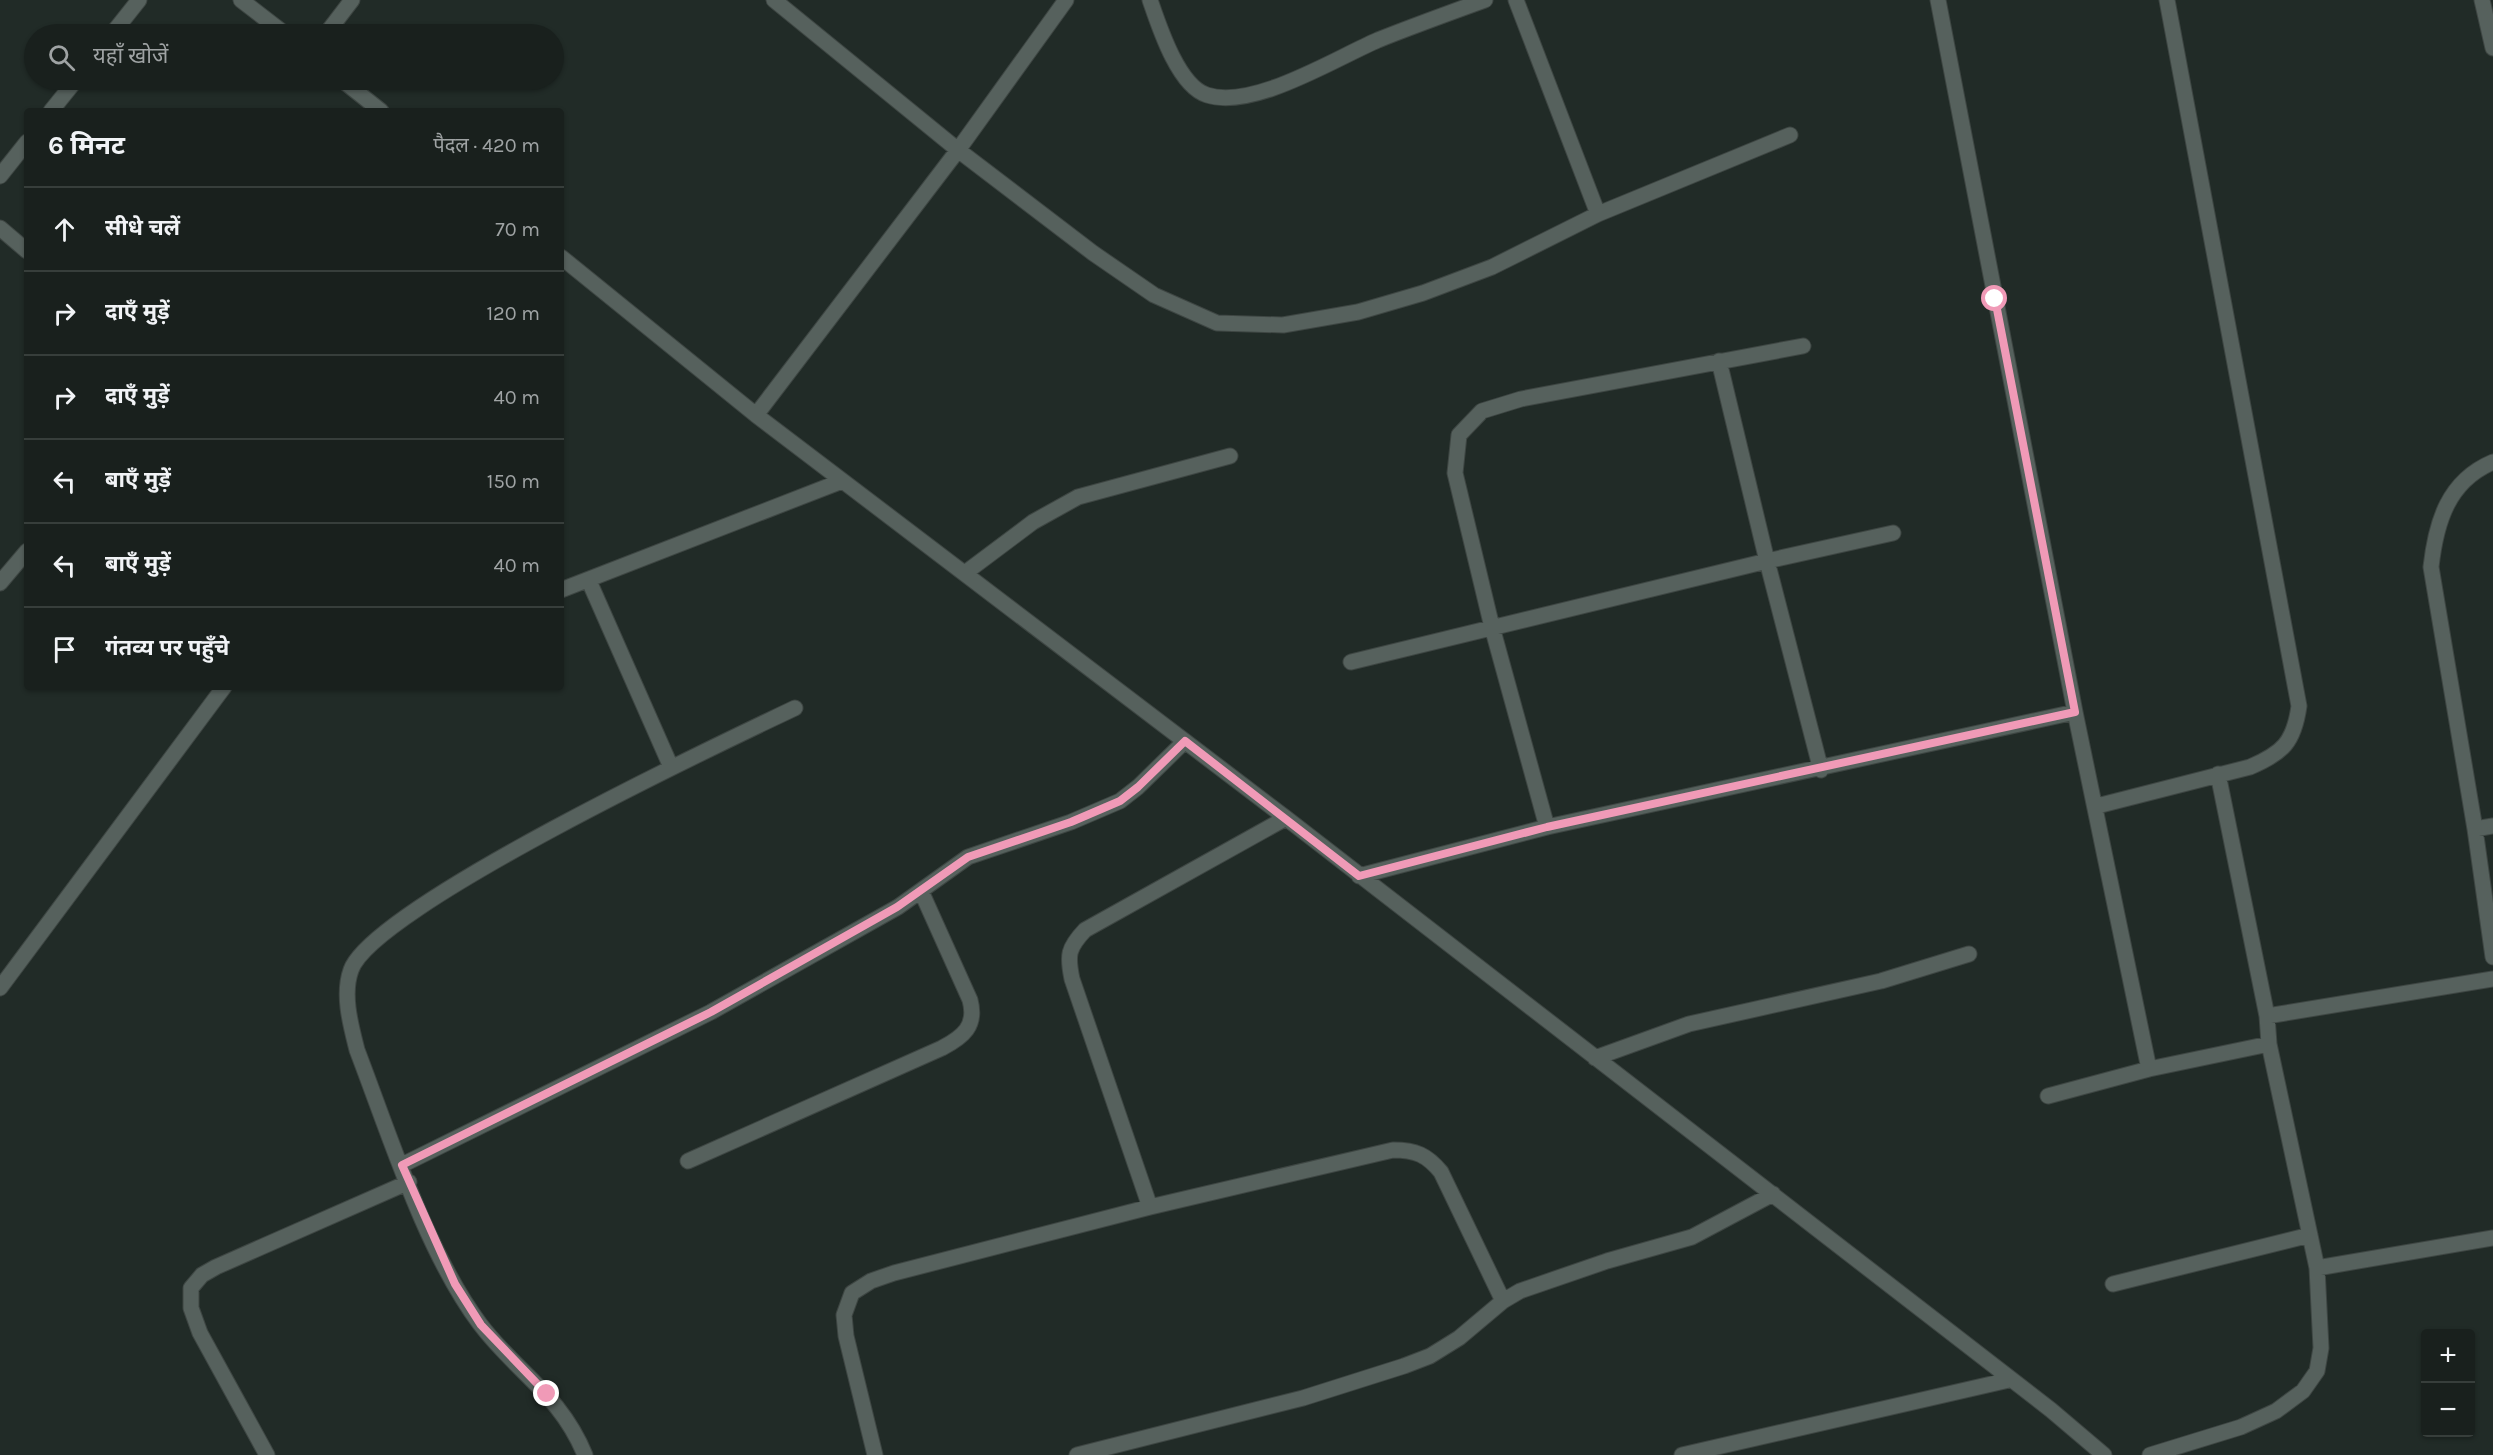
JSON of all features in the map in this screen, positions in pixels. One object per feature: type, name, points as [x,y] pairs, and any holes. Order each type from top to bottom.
[{"type":"street","points":[[120,24],[139,0]]},
{"type":"street","points":[[241,0],[272,24]]},
{"type":"street","points":[[334,24],[352,0]]},
{"type":"street","points":[[774,0],[958,150],[1093,254],[1154,295],[1217,323],[1283,325],[1369,309],[1423,293],[1492,267],[1598,214],[1790,135]]},
{"type":"street","points":[[756,415],[958,150],[1066,0]]},
{"type":"street","points":[[1150,0],[1163,37],[1181,72],[1205,95],[1231,99],[1265,91],[1379,40],[1485,0]]},
{"type":"street","points":[[1516,0],[1598,214]]},
{"type":"street","points":[[1938,0],[2075,712],[2097,806],[2149,1069]]},
{"type":"street","points":[[2097,806],[2260,763],[2287,745],[2296,726],[2299,706],[2295,673],[2167,0]]},
{"type":"street","points":[[2482,0],[2493,48]]},
{"type":"street","points":[[53,108],[68,90]]},
{"type":"street","points":[[355,90],[377,108]]},
{"type":"street","points":[[0,176],[24,146]]},
{"type":"street","points":[[0,228],[24,248]]},
{"type":"street","points":[[564,259],[756,415],[1286,818],[1773,1194],[2009,1380],[2051,1410],[2104,1455]]},
{"type":"street","points":[[1547,827],[1492,627],[1455,472],[1460,435],[1482,411],[1521,399],[1803,346]]},
{"type":"street","points":[[1719,361],[1767,561],[1821,770]]},
{"type":"street","points":[[965,573],[1033,522],[1078,497],[1230,456]]},
{"type":"street","points":[[2493,462],[2451,493],[2434,532],[2431,567],[2475,829],[2493,957]]},
{"type":"street","points":[[564,589],[842,481]]},
{"type":"street","points":[[1352,662],[1767,561],[1893,533]]},
{"type":"street","points":[[0,583],[24,555]]},
{"type":"street","points":[[589,581],[671,767]]},
{"type":"street","points":[[0,988],[222,690]]},
{"type":"street","points":[[585,1455],[575,1431],[547,1394],[481,1325],[455,1284],[409,1182],[357,1050],[350,1020],[348,992],[351,969],[371,941],[399,921],[536,839],[671,767],[795,708]]},
{"type":"street","points":[[1359,876],[1547,827],[1821,770],[2075,712]]},
{"type":"street","points":[[402,1165],[711,1012],[921,891],[968,857],[1071,822],[1120,801],[1138,787],[1185,741]]},
{"type":"street","points":[[2150,1455],[2241,1427],[2276,1411],[2303,1391],[2317,1371],[2321,1348],[2317,1268],[2270,1044],[2267,1016],[2218,774]]},
{"type":"street","points":[[1150,1207],[1072,980],[1068,961],[1072,944],[1085,930],[1286,818]]},
{"type":"street","points":[[2475,829],[2493,826]]},
{"type":"street","points":[[688,1161],[960,1039],[971,1026],[974,1013],[921,891]]},
{"type":"street","points":[[1595,1058],[1689,1024],[1881,981],[1969,954]]},
{"type":"street","points":[[2267,1016],[2493,979]]},
{"type":"street","points":[[2048,1096],[2149,1069],[2270,1044]]},
{"type":"street","points":[[875,1455],[846,1336],[844,1315],[852,1293],[871,1281],[894,1273],[1150,1207],[1394,1150],[1415,1150],[1431,1160],[1446,1180],[1503,1301]]},
{"type":"street","points":[[267,1455],[200,1333],[191,1308],[191,1288],[202,1275],[216,1267],[409,1182]]},
{"type":"street","points":[[1077,1455],[1292,1401],[1404,1366],[1430,1356],[1459,1338],[1503,1301],[1538,1284],[1692,1238],[1773,1194]]},
{"type":"street","points":[[2113,1284],[2310,1235]]},
{"type":"street","points":[[2317,1268],[2493,1238]]},
{"type":"street","points":[[1682,1455],[2009,1380]]},
{"type":"route","points":[[547,1394],[481,1325],[455,1284],[431,1235],[402,1165],[711,1012],[897,907],[968,857],[1071,822],[1120,801],[1138,787],[1185,741],[1359,876],[1547,827],[1821,770],[2075,712],[1995,299]]}]
